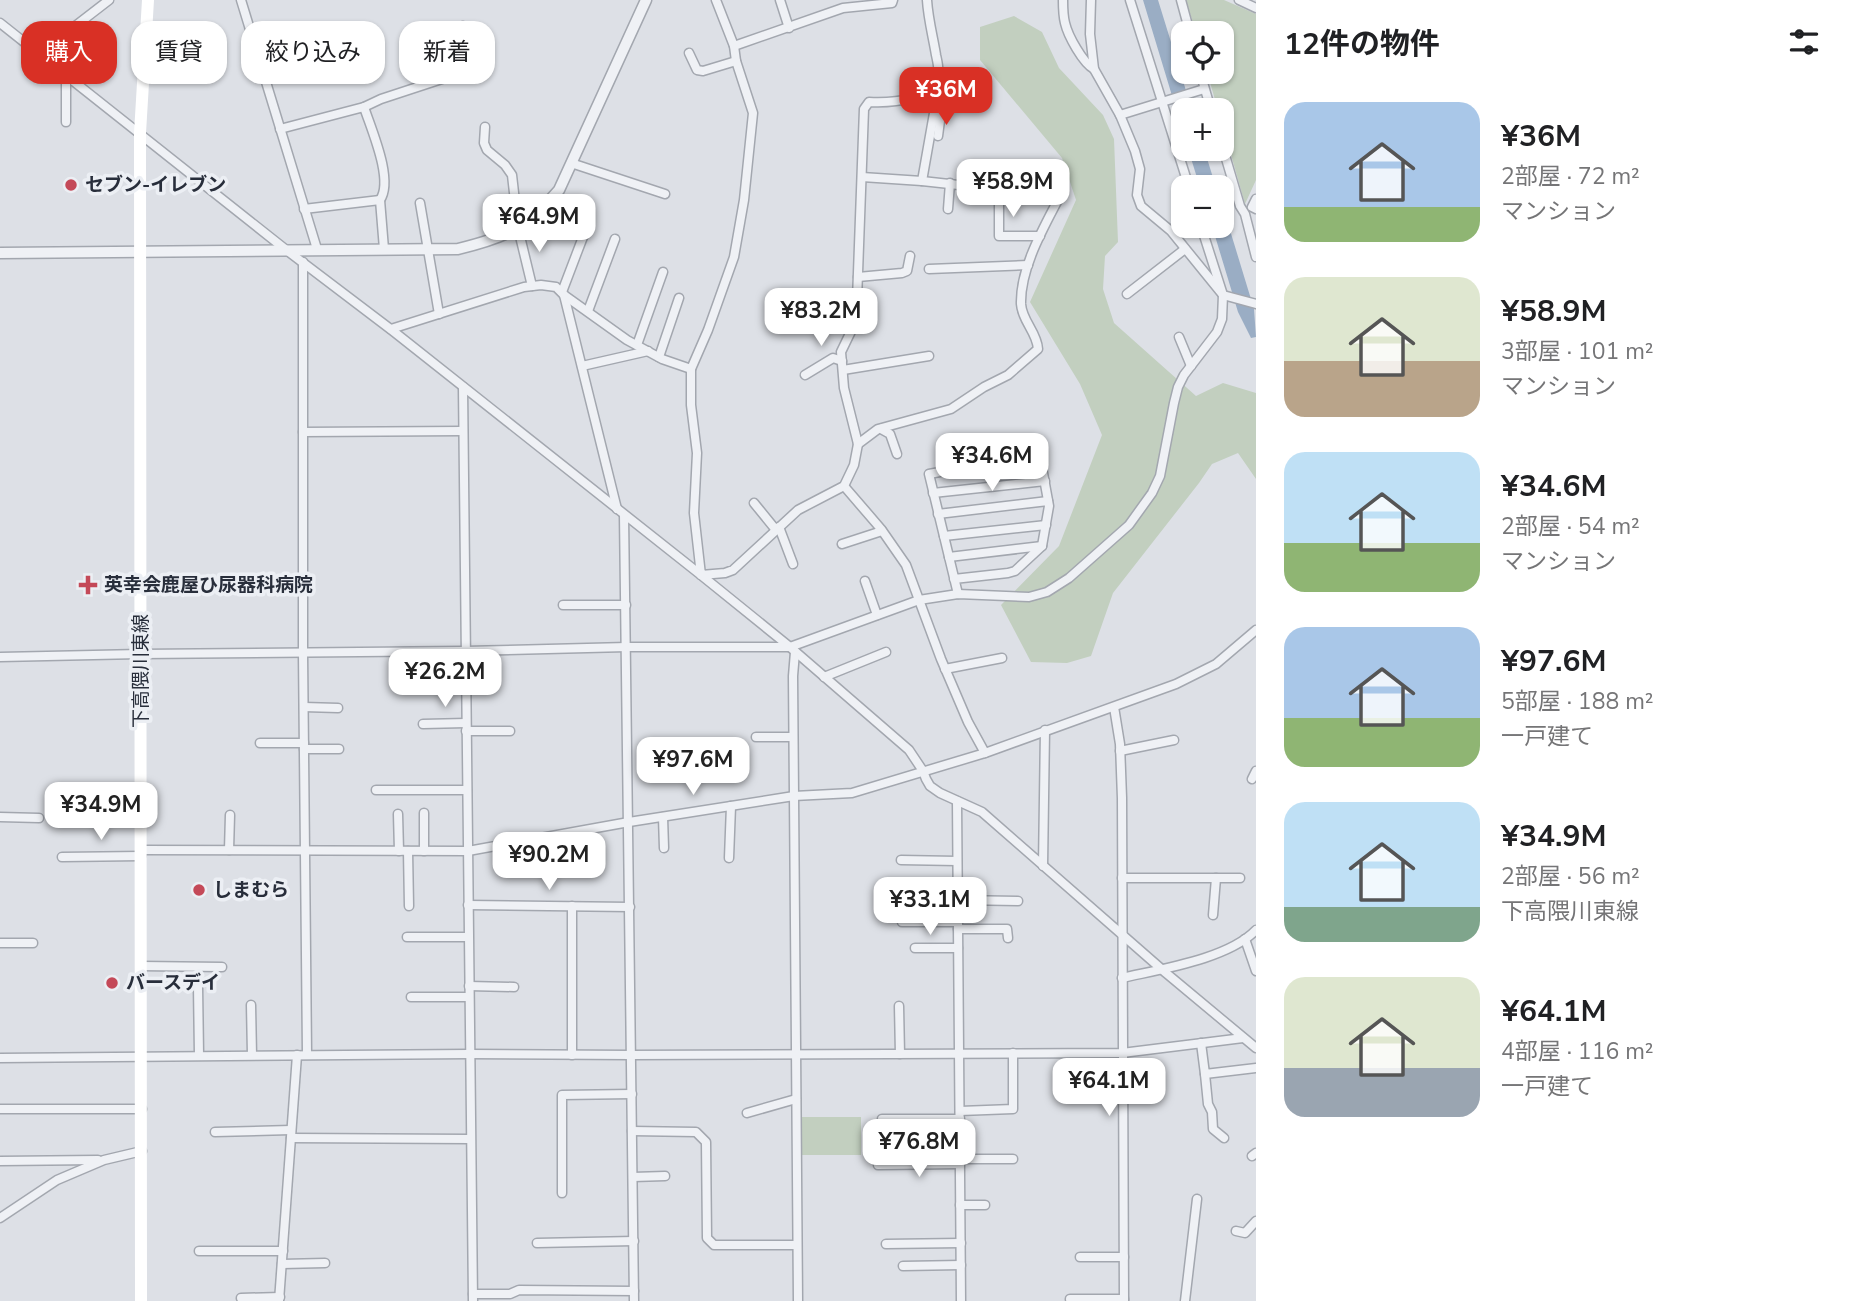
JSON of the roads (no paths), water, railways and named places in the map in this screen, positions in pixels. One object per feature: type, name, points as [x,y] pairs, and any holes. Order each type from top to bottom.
[{"type":"main road","name":"下高隈川東線","points":[[141,1301],[140,133],[148,0]]},
{"type":"street","points":[[82,21],[109,0]]},
{"type":"street","points":[[241,0],[317,249]]},
{"type":"street","points":[[0,253],[458,249],[494,241],[539,213],[559,190],[646,0]]},
{"type":"street","points":[[701,575],[694,513],[697,453],[691,405],[691,369],[734,257],[744,200],[753,113],[736,61],[734,46],[716,0]]},
{"type":"street","points":[[780,0],[789,27]]},
{"type":"street","points":[[734,46],[789,27],[842,4],[892,3],[893,0]]},
{"type":"street","points":[[922,181],[939,85],[927,0]]},
{"type":"street","points":[[1063,0],[1067,32],[1088,66],[1094,69]]},
{"type":"street","points":[[1091,0],[1090,34],[1094,69],[1120,115],[1140,169],[1137,195],[1142,206],[1171,231],[1226,296],[1256,304]]},
{"type":"street","points":[[1130,0],[1186,175]]},
{"type":"street","points":[[1181,0],[1187,21]]},
{"type":"street","points":[[1239,0],[1256,8]]},
{"type":"street","points":[[0,23],[21,40]]},
{"type":"street","points":[[689,53],[697,69],[703,71],[736,61]]},
{"type":"street","points":[[701,575],[733,570],[798,510],[844,486],[854,465],[858,444],[844,388],[841,352],[855,323],[864,109],[869,102],[891,103],[923,94],[933,86],[939,71]]},
{"type":"street","points":[[66,84],[66,122]]},
{"type":"street","points":[[77,84],[285,249],[391,329],[793,650],[909,750],[930,786],[982,812],[1256,1048]]},
{"type":"street","points":[[280,129],[364,107],[427,84]]},
{"type":"street","points":[[1203,84],[1207,98]]},
{"type":"street","points":[[938,136],[942,105],[939,85]]},
{"type":"street","points":[[1120,115],[1204,89]]},
{"type":"street","points":[[364,107],[386,176],[380,201],[384,249]]},
{"type":"street","points":[[485,127],[484,143],[487,150],[505,165],[512,175],[518,228],[532,286]]},
{"type":"street","points":[[1227,161],[1240,206],[1252,207],[1256,257]]},
{"type":"street","points":[[571,163],[665,194]]},
{"type":"street","points":[[858,444],[881,429],[951,409],[1008,375],[1038,349],[1038,341],[1024,319],[1021,304],[1024,275],[1060,196],[950,183],[862,177]]},
{"type":"street","points":[[948,209],[950,183]]},
{"type":"street","points":[[999,189],[999,236],[1040,236]]},
{"type":"street","points":[[304,209],[380,201]]},
{"type":"street","points":[[420,204],[439,314]]},
{"type":"street","points":[[463,387],[473,1298],[510,1294],[519,1290],[634,1296],[626,605],[620,512],[563,293],[586,229]]},
{"type":"street","points":[[0,657],[626,647],[793,650],[919,600],[957,594],[1029,597],[1047,592],[1069,578],[1129,525],[1152,493],[1160,476],[1176,395],[1184,375],[1217,332],[1222,319],[1226,296],[1205,238]]},
{"type":"street","points":[[588,311],[615,239]]},
{"type":"street","points":[[1127,294],[1185,249]]},
{"type":"street","points":[[858,277],[907,271],[910,256]]},
{"type":"street","points":[[303,262],[307,1054]]},
{"type":"street","points":[[929,269],[1028,265]]},
{"type":"street","points":[[636,345],[663,272]]},
{"type":"street","points":[[391,329],[524,287],[556,287],[627,340],[691,369]]},
{"type":"street","points":[[660,357],[679,298]]},
{"type":"street","points":[[1179,337],[1191,366]]},
{"type":"street","points":[[582,366],[648,351]]},
{"type":"street","points":[[804,374],[833,358],[842,365],[929,356]]},
{"type":"street","points":[[881,429],[890,433],[897,454]]},
{"type":"street","points":[[303,432],[463,431]]},
{"type":"street","points":[[954,579],[1015,571],[1042,545],[1049,513],[1041,461],[972,466],[929,474],[957,594]]},
{"type":"street","points":[[933,493],[1045,481]]},
{"type":"street","points":[[844,486],[882,531],[906,565],[945,669],[972,731],[985,753]]},
{"type":"street","points":[[938,514],[1048,501]]},
{"type":"street","points":[[754,503],[777,528],[793,564]]},
{"type":"street","points":[[944,536],[1046,525]]},
{"type":"street","points":[[842,544],[882,531]]},
{"type":"street","points":[[948,557],[1042,545]]},
{"type":"street","points":[[865,581],[877,615]]},
{"type":"street","points":[[564,605],[626,605]]},
{"type":"street","points":[[62,857],[229,850],[468,851],[794,796],[852,793],[985,753],[1176,684],[1216,664],[1256,630]]},
{"type":"street","points":[[793,650],[798,1301]]},
{"type":"street","points":[[824,677],[886,652]]},
{"type":"street","points":[[945,669],[1002,658]]},
{"type":"street","points":[[304,707],[338,708]]},
{"type":"street","points":[[1070,1299],[1124,1300],[1120,751],[1114,707]]},
{"type":"street","points":[[423,724],[510,731]]},
{"type":"street","points":[[1043,866],[1045,730]]},
{"type":"street","points":[[756,737],[793,737]]},
{"type":"street","points":[[1120,751],[1174,740]]},
{"type":"street","points":[[260,743],[339,749]]},
{"type":"street","points":[[376,790],[467,790]]},
{"type":"street","points":[[957,801],[961,1301]]},
{"type":"street","points":[[729,858],[731,806]]},
{"type":"street","points":[[424,813],[424,851]]},
{"type":"street","points":[[398,814],[409,906]]},
{"type":"street","points":[[229,850],[230,815]]},
{"type":"street","points":[[0,817],[39,818]]},
{"type":"street","points":[[663,817],[664,848]]},
{"type":"street","points":[[565,834],[565,858]]},
{"type":"street","points":[[901,860],[957,861]]},
{"type":"street","points":[[1122,878],[1240,878]]},
{"type":"street","points":[[1213,915],[1216,878]]},
{"type":"street","points":[[900,892],[1018,901]]},
{"type":"street","points":[[468,905],[630,907]]},
{"type":"street","points":[[572,906],[572,1055]]},
{"type":"street","points":[[902,922],[1007,929],[1008,939]]},
{"type":"street","points":[[1122,978],[1212,956],[1245,939],[1256,930]]},
{"type":"street","points":[[407,937],[468,937]]},
{"type":"street","points":[[1245,939],[1256,971]]},
{"type":"street","points":[[0,943],[33,943]]},
{"type":"street","points":[[915,948],[958,948]]},
{"type":"street","points":[[141,966],[222,967]]},
{"type":"street","points":[[198,986],[199,1055]]},
{"type":"street","points":[[469,986],[514,987]]},
{"type":"street","points":[[411,997],[469,997]]},
{"type":"street","points":[[251,1005],[252,1055]]},
{"type":"street","points":[[899,1006],[900,1054]]},
{"type":"street","points":[[0,1058],[307,1054],[1122,1053],[1243,1038]]},
{"type":"street","points":[[1201,1043],[1213,1129],[1224,1138]]},
{"type":"street","points":[[882,1119],[1013,1109],[1013,1053]]},
{"type":"street","points":[[241,1297],[280,1299],[297,1055]]},
{"type":"street","points":[[1205,1074],[1256,1068]]},
{"type":"street","points":[[562,1193],[562,1096],[632,1094]]},
{"type":"street","points":[[747,1113],[796,1099]]},
{"type":"street","points":[[0,1109],[142,1109]]},
{"type":"street","points":[[632,1131],[695,1132],[706,1142],[707,1238],[715,1245],[797,1245]]},
{"type":"street","points":[[215,1132],[470,1139]]},
{"type":"street","points":[[0,1218],[57,1180],[104,1160],[142,1151]]},
{"type":"street","points":[[878,1164],[1013,1159]]},
{"type":"street","points":[[0,1161],[104,1160]]},
{"type":"street","points":[[633,1177],[665,1176]]},
{"type":"street","points":[[1185,1301],[1197,1199]]},
{"type":"street","points":[[960,1205],[985,1205]]},
{"type":"street","points":[[1236,1231],[1245,1233],[1256,1221]]},
{"type":"street","points":[[537,1243],[634,1241]]},
{"type":"street","points":[[886,1244],[961,1243]]},
{"type":"street","points":[[200,1251],[283,1251]]},
{"type":"street","points":[[1080,1257],[1124,1256]]},
{"type":"street","points":[[282,1264],[325,1263]]},
{"type":"street","points":[[903,1266],[961,1265]]},
{"type":"water","points":[[1143,0],[1158,0],[1171,42],[1171,84],[1184,84],[1188,98],[1173,98]]},
{"type":"water","points":[[1192,161],[1208,161],[1212,175],[1196,175]]},
{"type":"water","points":[[1216,238],[1232,238],[1254,309],[1256,337],[1251,338],[1238,312]]},
{"type":"place","name":"セブン-イレブン","points":[[71,185]]},
{"type":"place","name":"英幸会鹿屋ひ尿器科病院","points":[[88,585]]},
{"type":"place","name":"しまむら","points":[[199,890]]},
{"type":"place","name":"バースデイ","points":[[112,983]]}]
